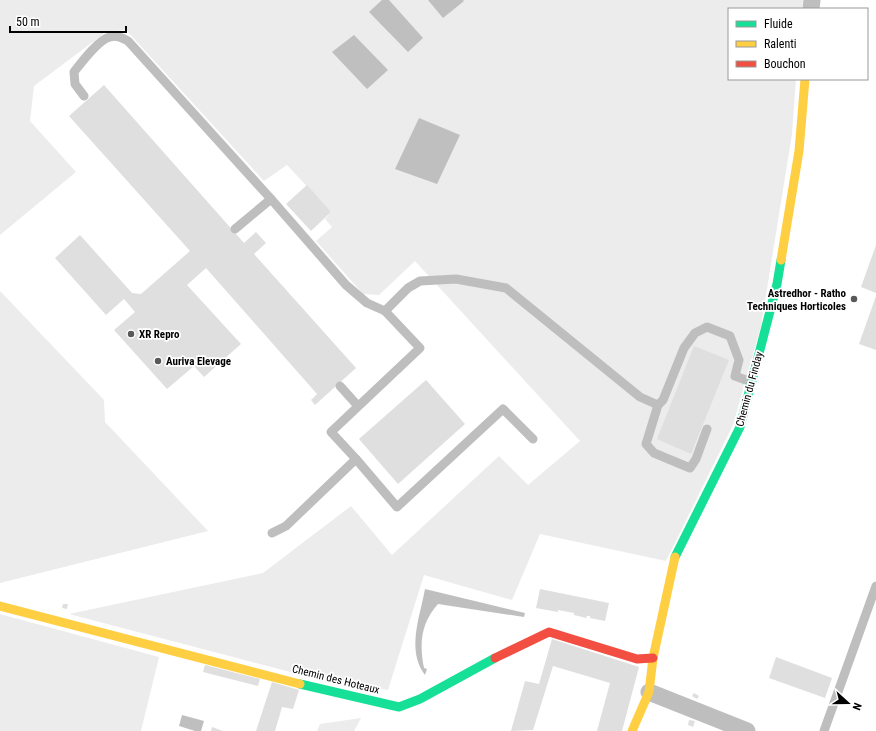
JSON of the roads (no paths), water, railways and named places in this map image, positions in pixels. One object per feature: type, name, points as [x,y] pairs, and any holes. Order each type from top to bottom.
[{"type":"street","name":"Chemin du Finday","points":[[632,731],[649,692],[653,658],[673,561],[740,427],[777,284],[799,151],[805,80]]},
{"type":"street","name":"Chemin des Hoteaux","points":[[0,606],[325,690],[399,707],[420,699],[526,642],[549,632],[637,659],[653,658]]},
{"type":"street","points":[[649,692],[747,731]]},
{"type":"lane","points":[[84,96],[75,84],[74,72],[86,56],[108,37],[119,36],[128,41],[272,199],[346,285],[367,303],[385,311],[420,348],[331,432],[397,507],[503,409],[533,439]]},
{"type":"lane","points":[[235,229],[272,199]]},
{"type":"lane","points":[[385,311],[408,288],[420,281],[456,279],[506,288],[640,397],[658,405]]},
{"type":"lane","points":[[708,429],[696,459],[690,468],[654,453],[646,444],[658,405],[663,400],[684,348],[695,333],[707,327],[730,336],[739,360],[735,376],[751,382]]},
{"type":"lane","points":[[340,386],[358,406]]},
{"type":"lane","points":[[272,533],[286,526],[356,459]]},
{"type":"lane","points":[[824,731],[876,586]]},
{"type":"place","name":"Astredhor - Ratho Techniques Horticoles","points":[[854,299]]},
{"type":"place","name":"XR Repro","points":[[131,334]]},
{"type":"place","name":"Auriva Elevage","points":[[158,361]]}]
